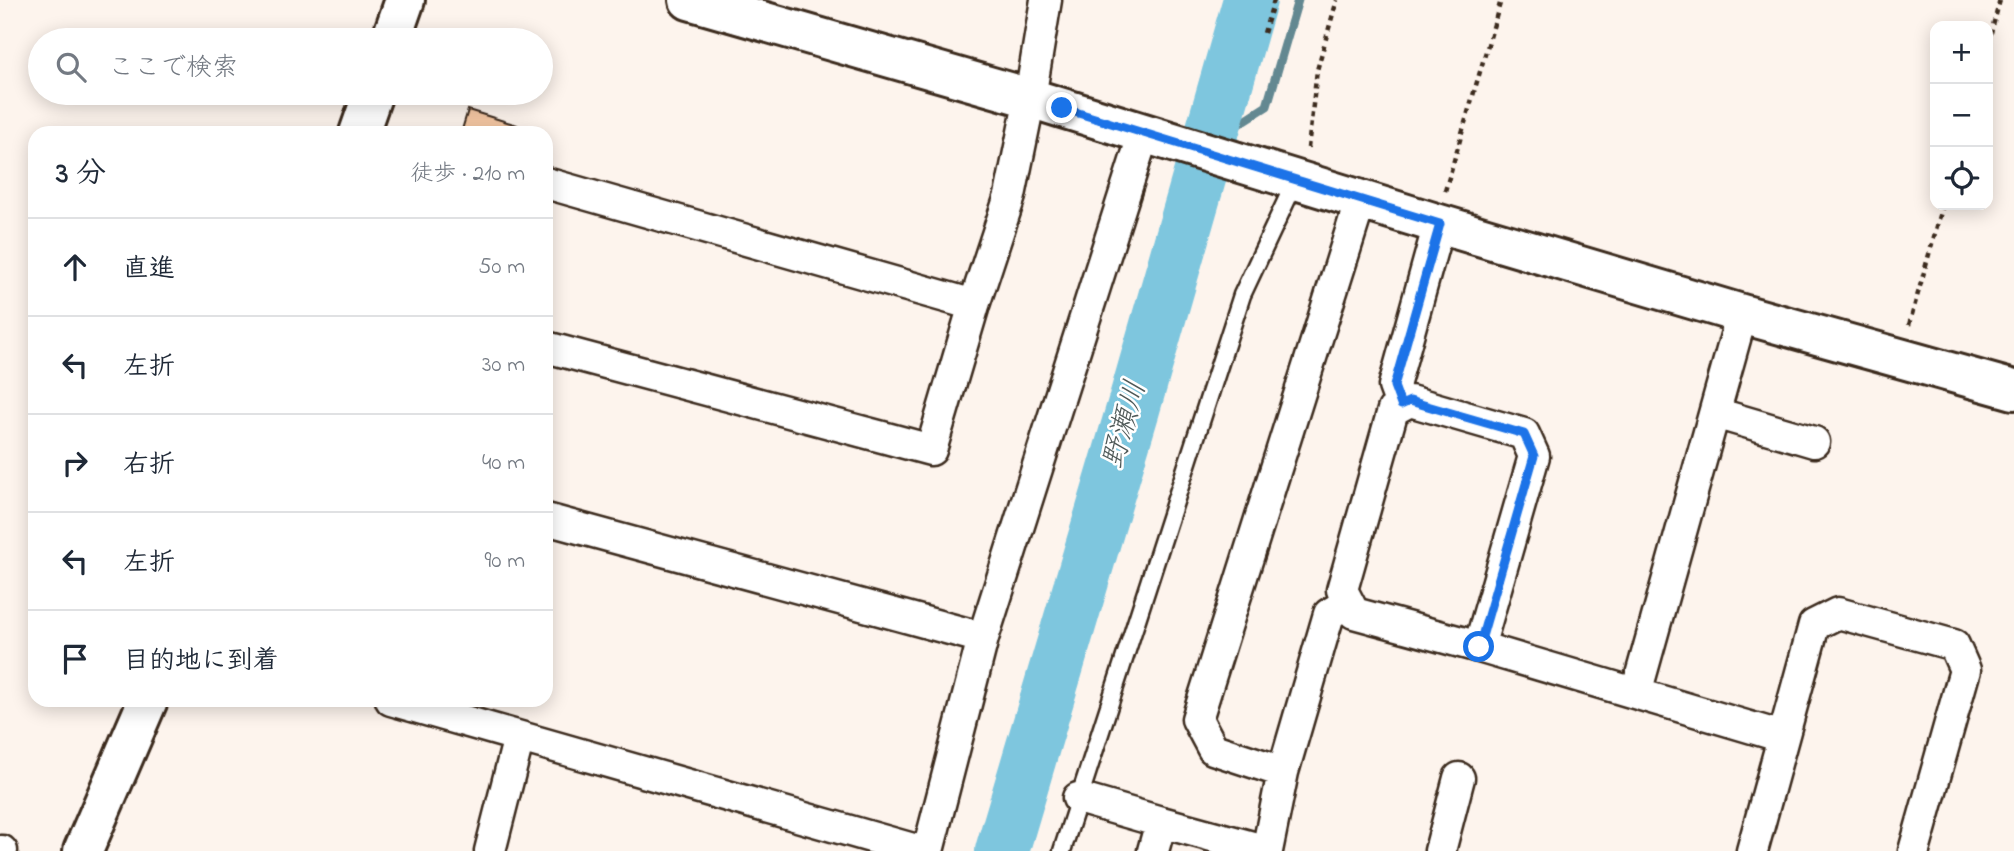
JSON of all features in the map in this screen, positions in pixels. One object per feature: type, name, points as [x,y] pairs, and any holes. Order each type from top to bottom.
[{"type":"street","points":[[395,28],[405,0]]},
{"type":"street","points":[[689,0],[1030,98],[1742,314],[2014,390]]},
{"type":"street","points":[[553,349],[931,450],[974,305],[1010,197],[1046,0]]},
{"type":"street","points":[[361,126],[369,105]]},
{"type":"street","points":[[928,851],[983,638],[1158,137]]},
{"type":"street","points":[[553,185],[974,305]]},
{"type":"street","points":[[1283,772],[1213,749],[1197,719],[1361,200]]},
{"type":"street","points":[[1401,405],[1394,386],[1440,224]]},
{"type":"street","points":[[1636,693],[1742,314]]},
{"type":"street","points":[[1479,647],[1534,456],[1524,434],[1410,401],[1393,410],[1342,590],[1354,614],[1479,647],[1783,737]]},
{"type":"street","points":[[1715,413],[1814,442]]},
{"type":"street","points":[[553,521],[983,638]]},
{"type":"street","points":[[1078,798],[1267,851],[1283,772],[1329,614],[1348,603]]},
{"type":"street","points":[[1752,851],[1814,625],[1838,613],[1954,645],[1965,670],[1914,851]]},
{"type":"street","points":[[83,851],[145,707]]},
{"type":"street","points":[[415,707],[920,851]]},
{"type":"street","points":[[490,851],[519,737]]},
{"type":"street","points":[[1440,851],[1459,778]]},
{"type":"street","points":[[1153,851],[1161,822]]},
{"type":"lane","points":[[1062,851],[1242,295],[1291,176]]},
{"type":"path","points":[[1264,33],[1273,0]]},
{"type":"path","points":[[1291,176],[1309,143],[1317,70],[1337,0]]},
{"type":"path","points":[[1440,224],[1443,199],[1501,0]]},
{"type":"path","points":[[1993,26],[2000,0]]},
{"type":"path","points":[[1899,358],[1941,210]]},
{"type":"building","points":[[468,110],[517,125],[517,126],[463,126]]},
{"type":"waterway","name":"野瀬川","points":[[1002,851],[1133,409],[1250,0]]},
{"type":"waterway","points":[[1212,141],[1267,106],[1298,0]]},
{"type":"route","points":[[1062,108],[1440,224],[1394,386],[1401,405],[1410,401],[1524,434],[1534,456],[1479,647]]}]
